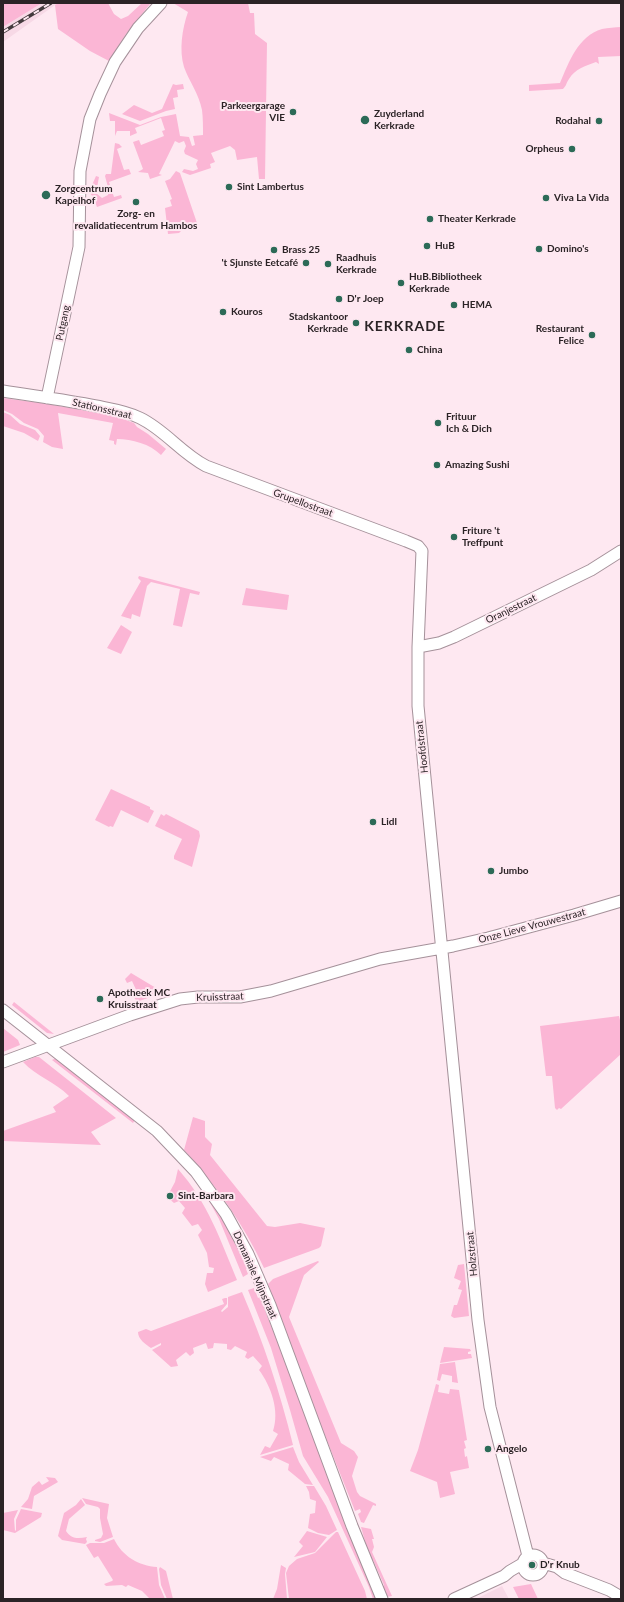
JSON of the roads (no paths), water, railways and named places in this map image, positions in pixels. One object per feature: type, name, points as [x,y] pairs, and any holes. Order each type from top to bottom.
[{"type":"main road","name":"Putgang","points":[[47,398],[79,247],[79,184],[83,153],[90,119],[115,62],[138,28],[161,3]]},
{"type":"main road","name":"Stationsstraat","points":[[3,391],[114,410],[139,418],[163,433],[188,455]]},
{"type":"main road","name":"Grupellostraat","points":[[188,455],[195,460],[221,472],[419,547]]},
{"type":"main road","name":"Hoofdstraat","points":[[419,547],[423,556],[417,685],[419,726],[442,948]]},
{"type":"main road","name":"Oranjestraat","points":[[418,647],[439,643],[454,637],[602,563],[621,550]]},
{"type":"main road","name":"Onze Lieve Vrouwestraat","points":[[442,948],[488,938],[621,901]]},
{"type":"main road","name":"Kruisstraat","points":[[3,1062],[180,999],[198,997],[230,998],[248,996],[271,991],[380,959],[442,948]]},
{"type":"main road","name":"Holzstraat","points":[[442,948],[485,1381],[525,1564]]},
{"type":"main road","name":"Domaniale Mijnstraat","points":[[3,1010],[157,1131],[196,1172],[226,1214],[248,1254],[270,1305],[352,1526],[382,1599]]},
{"type":"main road","points":[[454,1599],[504,1576],[510,1571],[525,1564],[533,1554],[538,1556],[542,1567],[538,1574],[533,1575],[525,1564]]},
{"type":"main road","points":[[542,1567],[557,1567],[565,1573],[609,1590],[621,1597]]},
{"type":"railway","points":[[3,32],[51,3]]},
{"type":"place","name":"Parkeergarage VIE","points":[[293,112]]},
{"type":"place","name":"Zuyderland Kerkrade","points":[[365,120]]},
{"type":"place","name":"Rodahal","points":[[599,121]]},
{"type":"place","name":"Orpheus","points":[[572,149]]},
{"type":"place","name":"Sint Lambertus","points":[[229,187]]},
{"type":"place","name":"Zorgcentrum Kapelhof","points":[[46,195]]},
{"type":"place","name":"Viva La Vida","points":[[546,198]]},
{"type":"place","name":"Zorg- en revalidatiecentrum Hambos","points":[[136,202]]},
{"type":"place","name":"Theater Kerkrade","points":[[430,219]]},
{"type":"place","name":"HuB","points":[[427,246]]},
{"type":"place","name":"Domino's","points":[[539,249]]},
{"type":"place","name":"Brass 25","points":[[274,250]]},
{"type":"place","name":"'t Sjunste Eetcafé","points":[[306,263]]},
{"type":"place","name":"Raadhuis Kerkrade","points":[[328,264]]},
{"type":"place","name":"HuB.Bibliotheek Kerkrade","points":[[401,283]]},
{"type":"place","name":"D'r Joep","points":[[339,299]]},
{"type":"place","name":"HEMA","points":[[454,305]]},
{"type":"place","name":"Kouros","points":[[223,312]]},
{"type":"place","name":"Stadskantoor Kerkrade","points":[[356,323]]},
{"type":"place","name":"Restaurant Felice","points":[[592,335]]},
{"type":"place","name":"China","points":[[409,350]]},
{"type":"place","name":"Frituur Ich & Dich","points":[[438,423]]},
{"type":"place","name":"Amazing Sushi","points":[[437,465]]},
{"type":"place","name":"Friture 't Treffpunt","points":[[454,537]]},
{"type":"place","name":"Lidl","points":[[373,822]]},
{"type":"place","name":"Jumbo","points":[[491,871]]},
{"type":"place","name":"Apotheek MC Kruisstraat","points":[[100,999]]},
{"type":"place","name":"Sint-Barbara","points":[[170,1196]]},
{"type":"place","name":"Angelo","points":[[488,1449]]},
{"type":"place","name":"D'r Knub","points":[[532,1565]]},
{"type":"district","name":"KERKRADE","points":[[405,326]]}]
